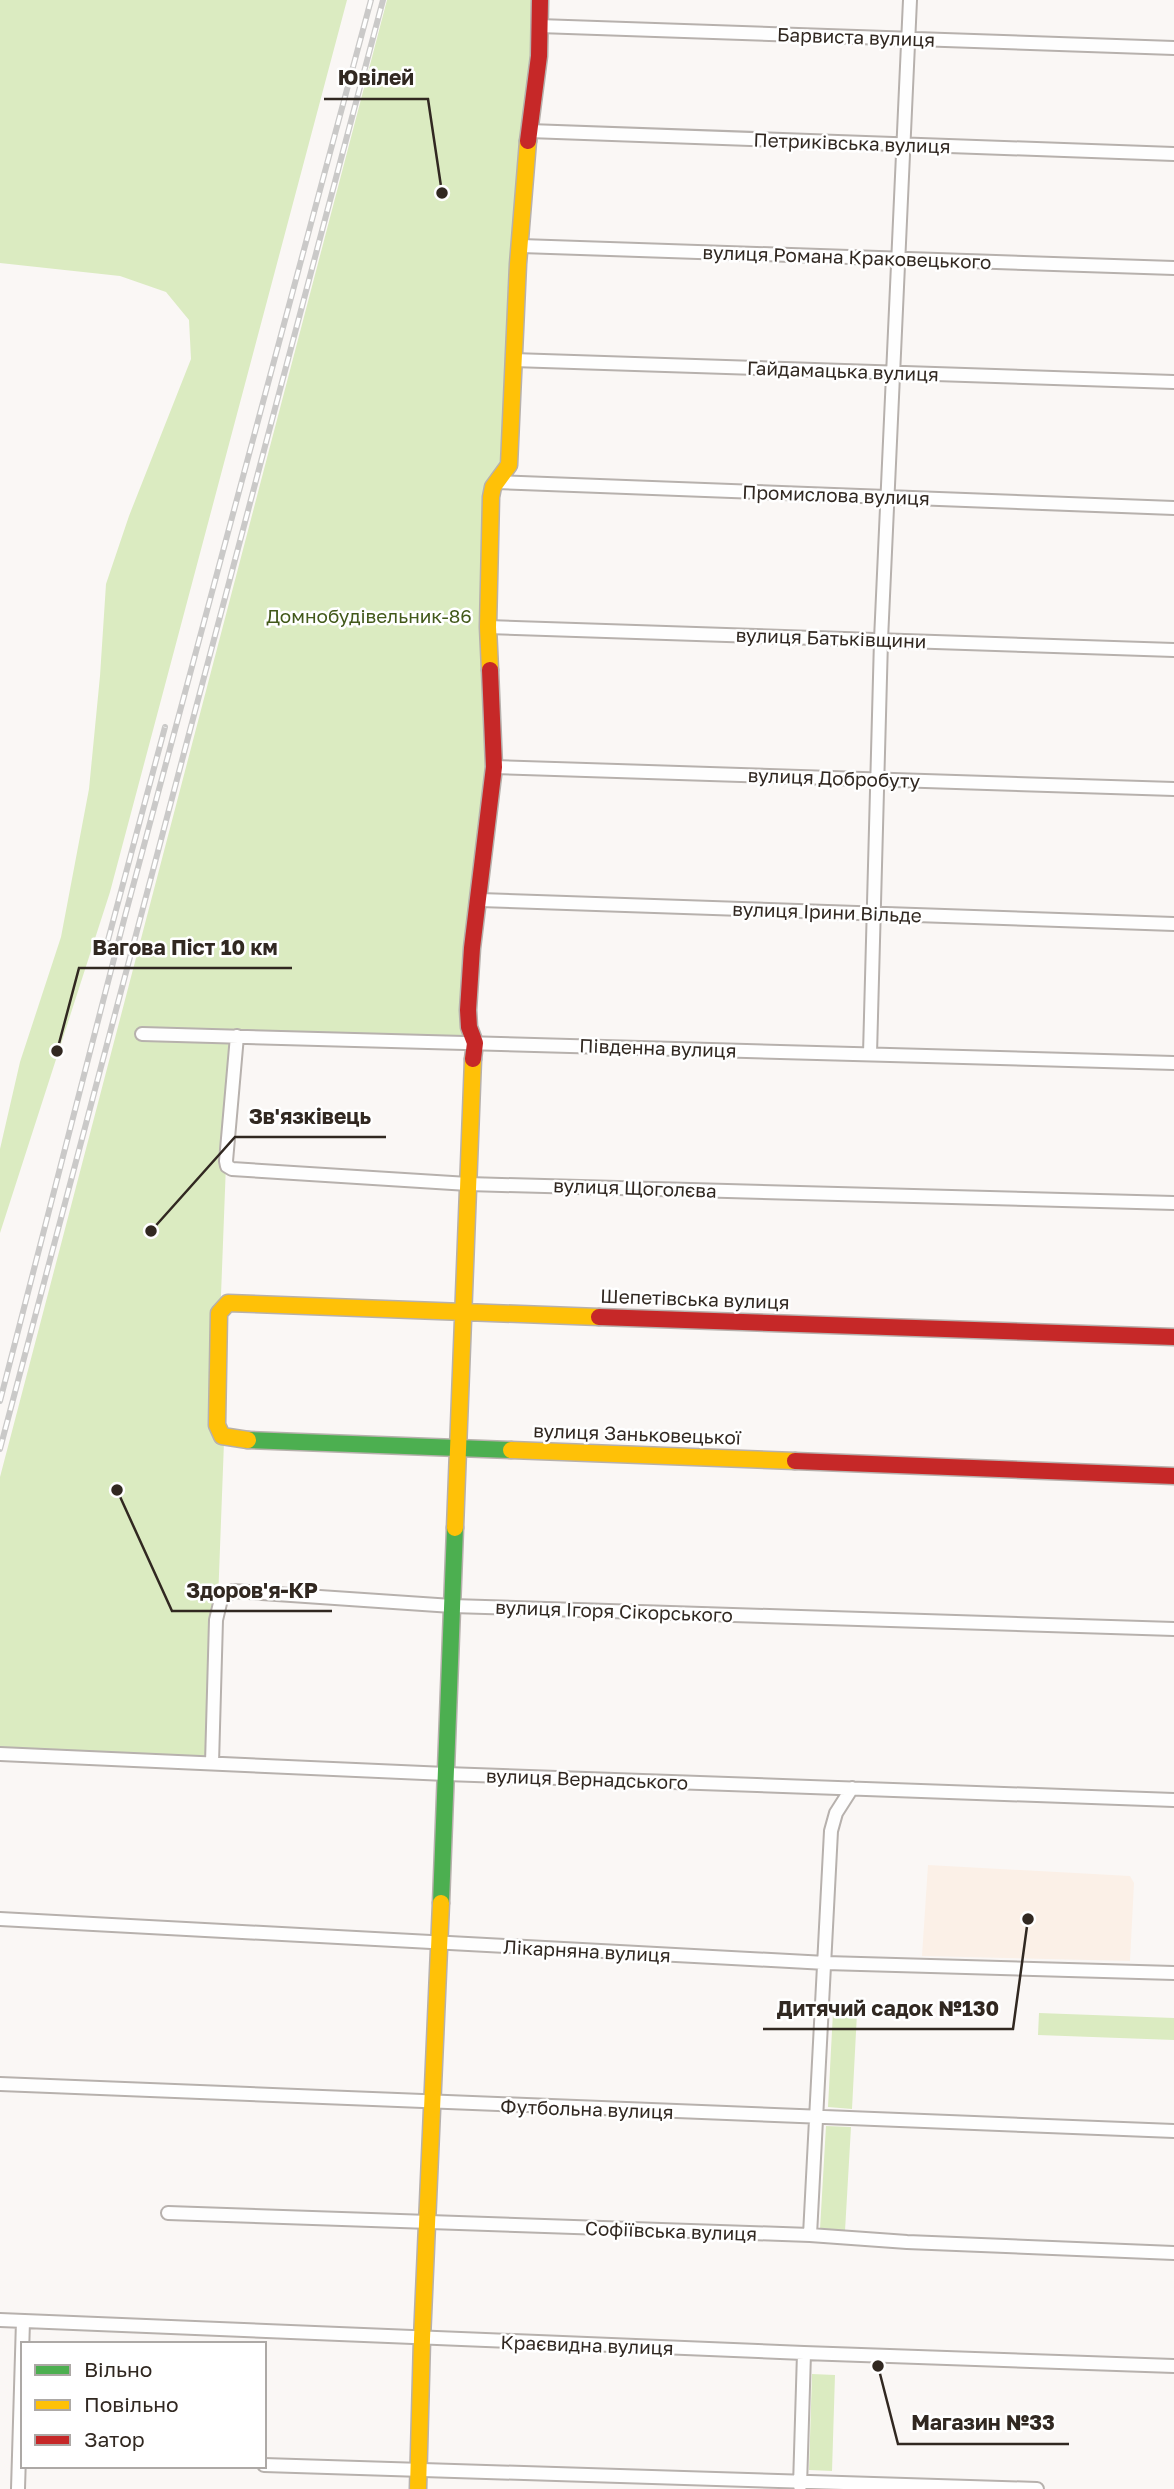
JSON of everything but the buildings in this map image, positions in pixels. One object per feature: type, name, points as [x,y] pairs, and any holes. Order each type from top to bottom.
[{"type":"street","points":[[418,2489],[475,1043],[468,1010],[472,948],[480,900],[494,767],[488,627],[491,497],[509,465],[520,246],[529,131],[539,57],[540,0]]},
{"type":"street","points":[[870,1054],[881,640],[910,0]]},
{"type":"street","name":"Барвиста вулиця","points":[[539,26],[1174,48]]},
{"type":"street","name":"Петриківська вулиця","points":[[529,131],[1174,154]]},
{"type":"street","name":"вулиця Романа Краковецького","points":[[520,246],[1174,268]]},
{"type":"street","name":"Гайдамацька вулиця","points":[[513,360],[1174,382]]},
{"type":"street","name":"Промислова вулиця","points":[[498,482],[1174,508]]},
{"type":"street","name":"вулиця Батьківщини","points":[[488,627],[1174,650]]},
{"type":"street","name":"вулиця Добробуту","points":[[494,767],[1174,789]]},
{"type":"street","name":"вулиця Ірини Вільде","points":[[480,900],[1174,924]]},
{"type":"street","name":"Південна вулиця","points":[[142,1034],[1174,1063]]},
{"type":"street","name":"вулиця Щоголєва","points":[[237,1036],[227,1166],[232,1169],[468,1184],[1174,1203]]},
{"type":"street","name":"Шепетівська вулиця","points":[[219,1313],[228,1303],[1174,1337]]},
{"type":"street","name":"вулиця Заньковецької","points":[[219,1313],[217,1425],[222,1436],[232,1439],[1174,1476]]},
{"type":"street","name":"вулиця Ігоря Сікорського","points":[[212,1763],[216,1620],[219,1605],[225,1595],[233,1591],[452,1606],[1174,1629]]},
{"type":"street","name":"вулиця Вернадського","points":[[0,1755],[1174,1800]]},
{"type":"street","points":[[810,2235],[831,1831],[835,1813],[852,1788]]},
{"type":"street","name":"Лікарняна вулиця","points":[[0,1919],[826,1963],[1174,1973]]},
{"type":"street","name":"Футбольна вулиця","points":[[0,2084],[1174,2131]]},
{"type":"street","name":"Софіївська вулиця","points":[[167,2213],[810,2235],[907,2242],[1174,2253]]},
{"type":"street","name":"Краєвидна вулиця","points":[[0,2320],[804,2354],[1174,2366]]},
{"type":"street","points":[[23,2321],[23,2342]]},
{"type":"street","points":[[800,2485],[804,2354]]},
{"type":"street","points":[[18,2489],[21,2457]]},
{"type":"street","points":[[266,2465],[800,2485],[1037,2489]]},
{"type":"shaded area","points":[[928,1865],[1130,1876],[1134,1883],[1130,1961],[922,1956]]},
{"type":"green space","points":[[0,0],[347,0],[110,892],[0,1233],[0,1149],[20,1062],[61,937],[89,789],[106,584],[129,516],[191,359],[189,320],[166,292],[120,276],[0,263]]},
{"type":"green space","name":"Домнобудівельник-86","points":[[387,0],[538,0],[508,466],[491,477],[486,765],[464,1037],[305,1032],[236,1037],[226,1164],[216,1426],[224,1442],[212,1759],[0,1751],[0,1477]]},
{"type":"green space","points":[[833,2012],[857,2013],[852,2109],[828,2107]]},
{"type":"green space","points":[[1039,2013],[1174,2018],[1174,2040],[1038,2035]]},
{"type":"green space","points":[[826,2126],[851,2127],[845,2231],[820,2229]]},
{"type":"green space","points":[[812,2374],[835,2375],[832,2471],[809,2470]]},
{"type":"railway","points":[[0,1401],[125,916],[371,0]]},
{"type":"railway","points":[[0,1449],[383,0]]},
{"type":"railway","points":[[108,940],[165,727]]},
{"type":"traffic: fast","points":[[248,1440],[511,1450]]},
{"type":"traffic: fast","points":[[441,1903],[455,1528]]},
{"type":"traffic: slow","points":[[490,670],[488,627],[491,497],[493,487],[509,465],[518,264],[528,141]]},
{"type":"traffic: slow","points":[[455,1528],[473,1059]]},
{"type":"traffic: slow","points":[[248,1440],[222,1436],[217,1425],[219,1313],[228,1303],[599,1317]]},
{"type":"traffic: slow","points":[[511,1450],[795,1461]]},
{"type":"traffic: slow","points":[[418,2489],[441,1903]]},
{"type":"traffic: jam","points":[[528,141],[539,56],[540,0]]},
{"type":"traffic: jam","points":[[473,1059],[475,1043],[469,1027],[468,1010],[472,948],[494,767],[490,670]]},
{"type":"traffic: jam","points":[[599,1317],[1174,1337]]},
{"type":"traffic: jam","points":[[795,1461],[1174,1476]]},
{"type":"place","name":"Ювілей","points":[[442,193]]},
{"type":"place","name":"Вагова Піст 10 км","points":[[57,1051]]},
{"type":"place","name":"Зв'язківець","points":[[151,1231]]},
{"type":"place","name":"Здоров'я-КР","points":[[117,1490]]},
{"type":"place","name":"Дитячий садок №130","points":[[1028,1919]]},
{"type":"place","name":"Магазин №33","points":[[878,2366]]}]
